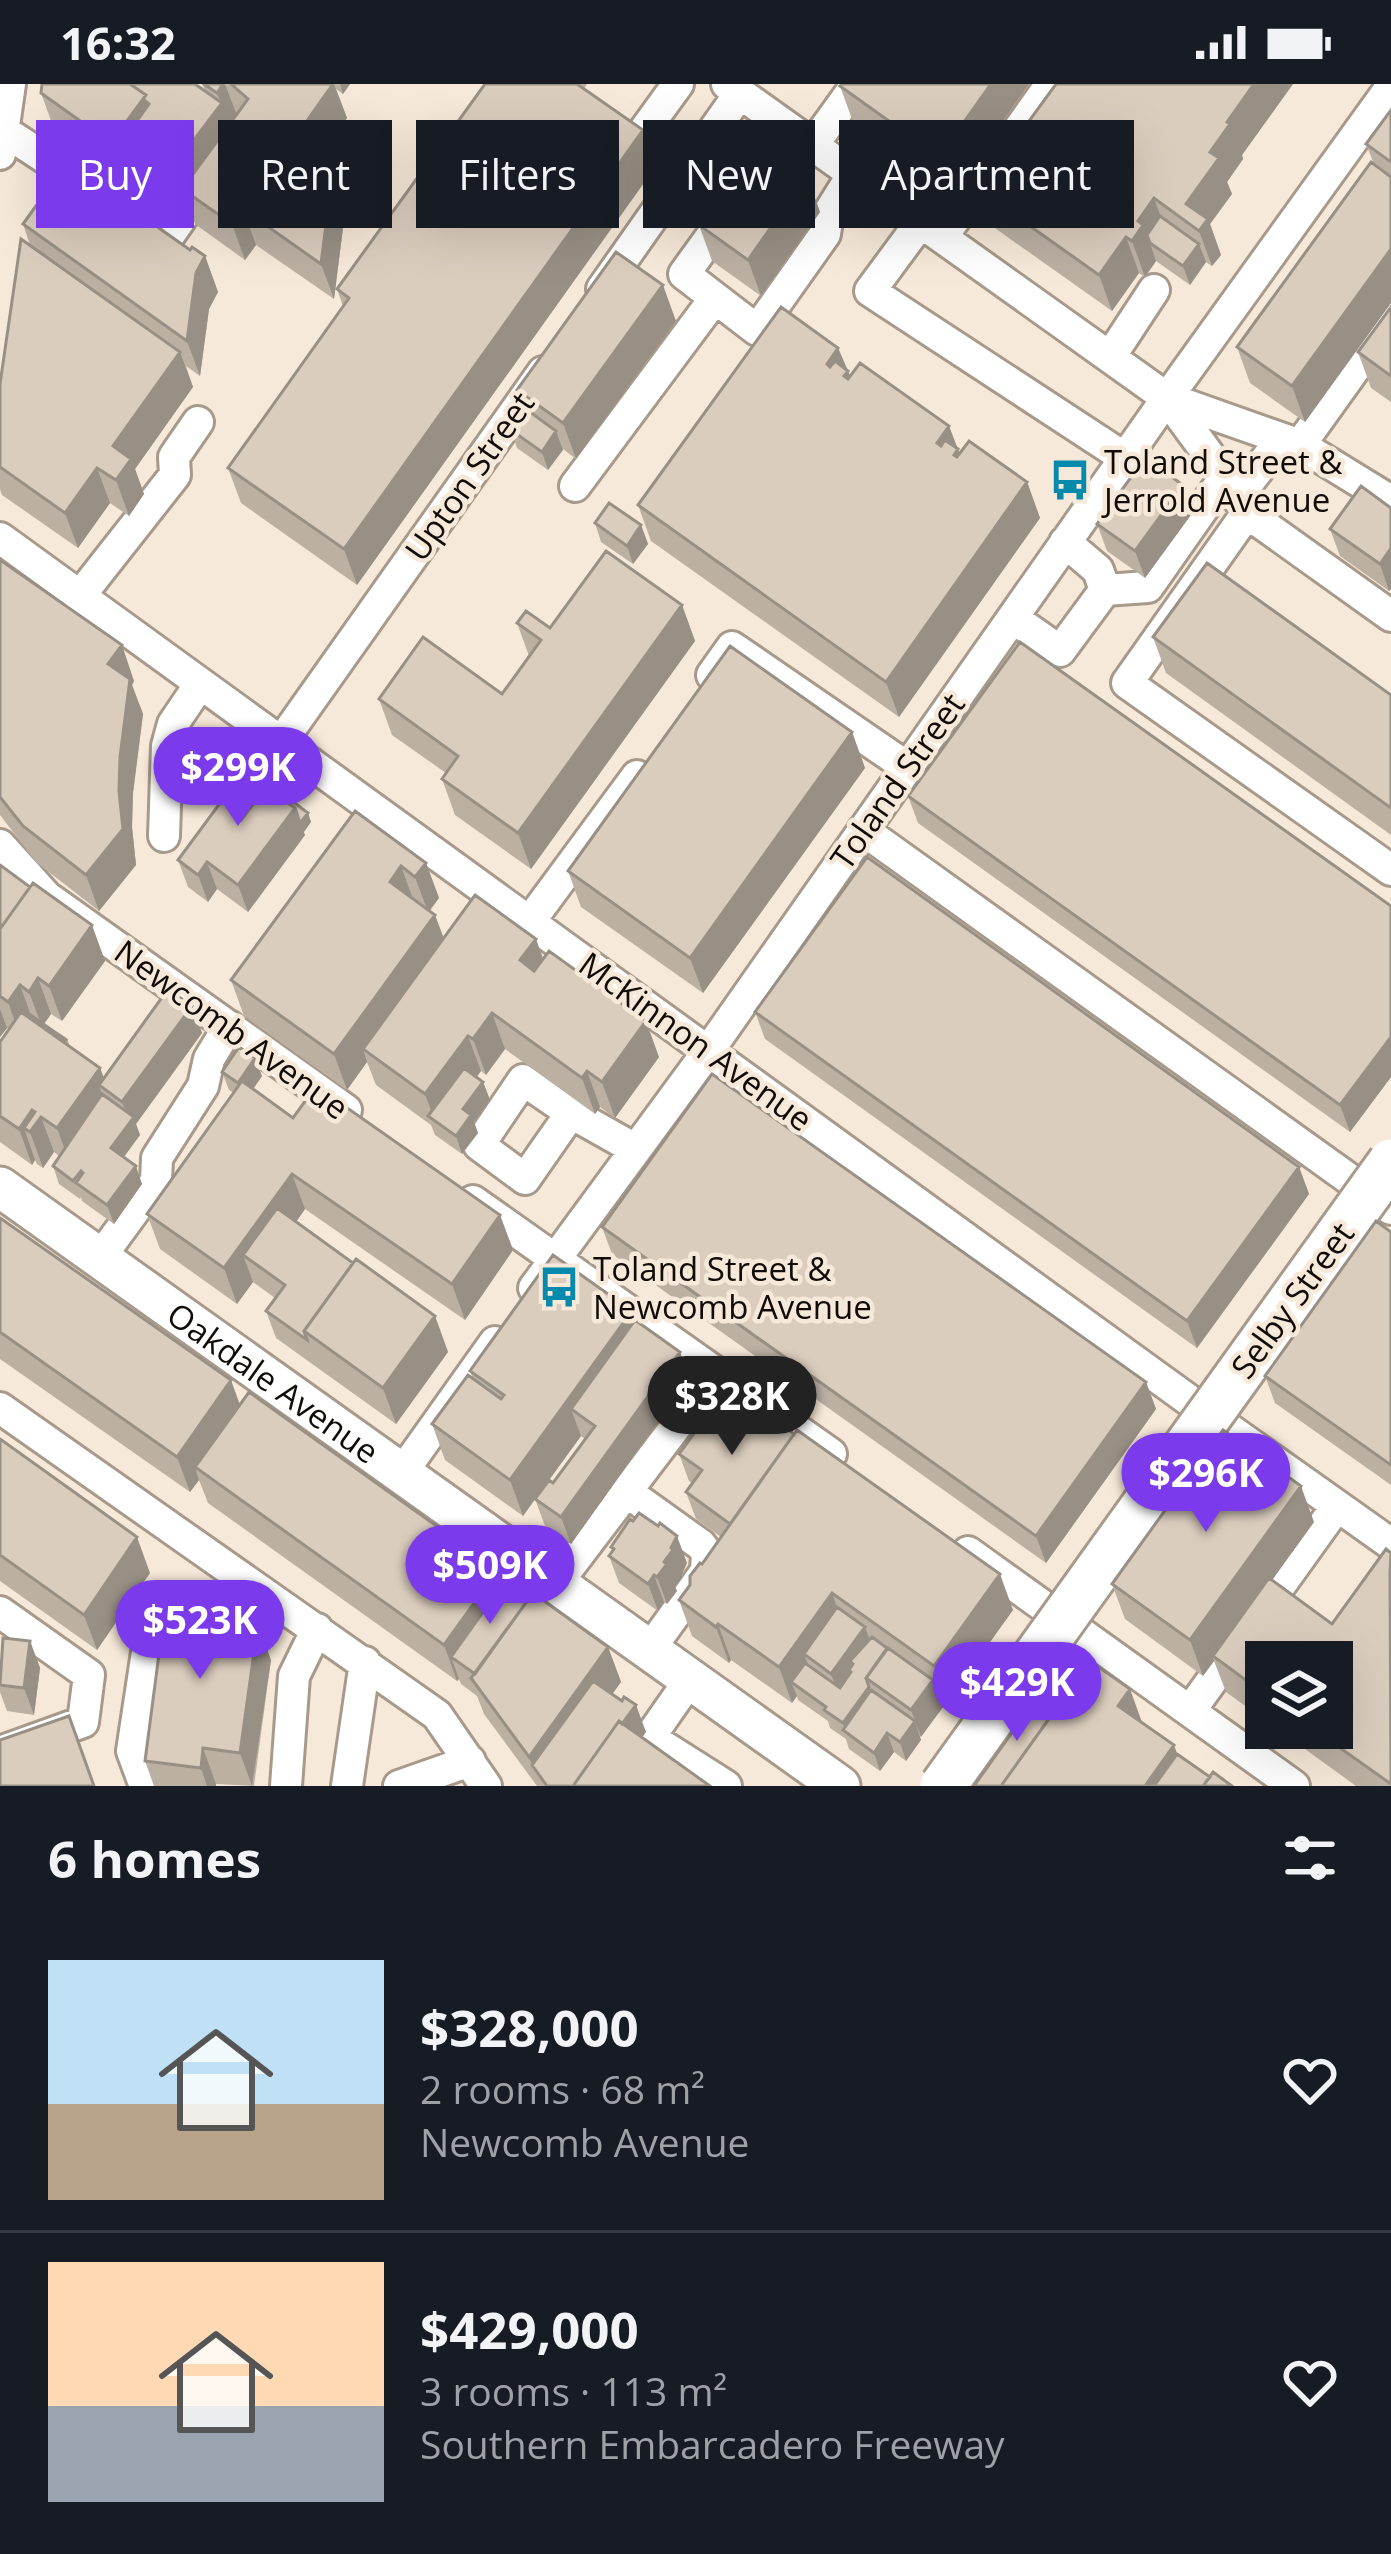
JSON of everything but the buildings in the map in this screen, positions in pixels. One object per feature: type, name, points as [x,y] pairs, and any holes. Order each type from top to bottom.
[{"type":"highway","points":[[943,1786],[1387,1183]]},
{"type":"highway","points":[[957,1786],[1387,1183]]},
{"type":"main road","name":"Oakdale Avenue","points":[[0,1187],[840,1786]]},
{"type":"main road","points":[[774,1738],[793,1786]]},
{"type":"street","points":[[10,84],[2,143],[36,161]]},
{"type":"street","points":[[633,146],[678,84]]},
{"type":"street","points":[[815,124],[857,84]]},
{"type":"street","points":[[1052,84],[931,229],[870,291],[1125,458]]},
{"type":"street","name":"Toland Street","points":[[401,1474],[709,1050],[1383,88]]},
{"type":"street","points":[[583,315],[734,89],[777,120]]},
{"type":"street","points":[[196,255],[158,231],[218,164]]},
{"type":"street","points":[[723,228],[684,274],[757,330],[825,234],[828,214],[839,196]]},
{"type":"street","points":[[931,229],[1167,398],[1300,445],[1391,501]]},
{"type":"street","points":[[1110,357],[1154,290]]},
{"type":"street","points":[[575,486],[715,298]]},
{"type":"street","points":[[1391,318],[1300,445],[1274,449],[1247,484],[1247,513],[1127,683],[1391,870]]},
{"type":"street","name":"Upton Street","points":[[281,742],[556,354]]},
{"type":"street","points":[[1167,398],[1247,513],[1391,616]]},
{"type":"street","points":[[80,597],[175,475],[174,457],[198,422]]},
{"type":"street","points":[[1013,619],[1060,651],[1105,590],[1148,587],[1225,477]]},
{"type":"street","name":"McKinnon Avenue","points":[[0,538],[1391,1544]]},
{"type":"street","points":[[1065,542],[1098,570],[1105,590]]},
{"type":"street","points":[[690,705],[732,647],[907,767]]},
{"type":"street","points":[[164,836],[167,746],[173,724],[200,684]]},
{"type":"street","points":[[530,921],[662,743]]},
{"type":"street","points":[[863,830],[1387,1183]]},
{"type":"street","name":"Newcomb Avenue","points":[[0,845],[47,897],[363,1122]]},
{"type":"street","points":[[99,1258],[155,1181],[158,1158],[203,1086],[209,1059],[229,1026]]},
{"type":"street","points":[[571,1113],[635,1149]]},
{"type":"street","name":"Selby Street","points":[[943,1786],[1208,1414],[1387,1183]]},
{"type":"street","points":[[459,1190],[848,1467]]},
{"type":"street","points":[[557,1583],[699,1396]]},
{"type":"street","points":[[0,1408],[437,1714],[478,1774],[399,1786]]},
{"type":"street","points":[[627,1492],[700,1545],[709,1562],[650,1649]]},
{"type":"street","points":[[1190,1711],[1337,1506]]},
{"type":"street","points":[[946,1536],[1294,1786]]},
{"type":"street","points":[[0,1657],[5,1615],[89,1675],[83,1722],[0,1752]]},
{"type":"street","points":[[145,1786],[132,1751],[146,1652],[165,1626]]},
{"type":"street","points":[[286,1786],[294,1676],[317,1629]]},
{"type":"street","points":[[346,1786],[365,1662]]},
{"type":"street","points":[[691,1678],[652,1739],[726,1786]]},
{"type":"place","name":"Toland Street & Jerrold Avenue","points":[[1070,480]]},
{"type":"place","name":"Toland Street & Newcomb Avenue","points":[[559,1287]]}]
